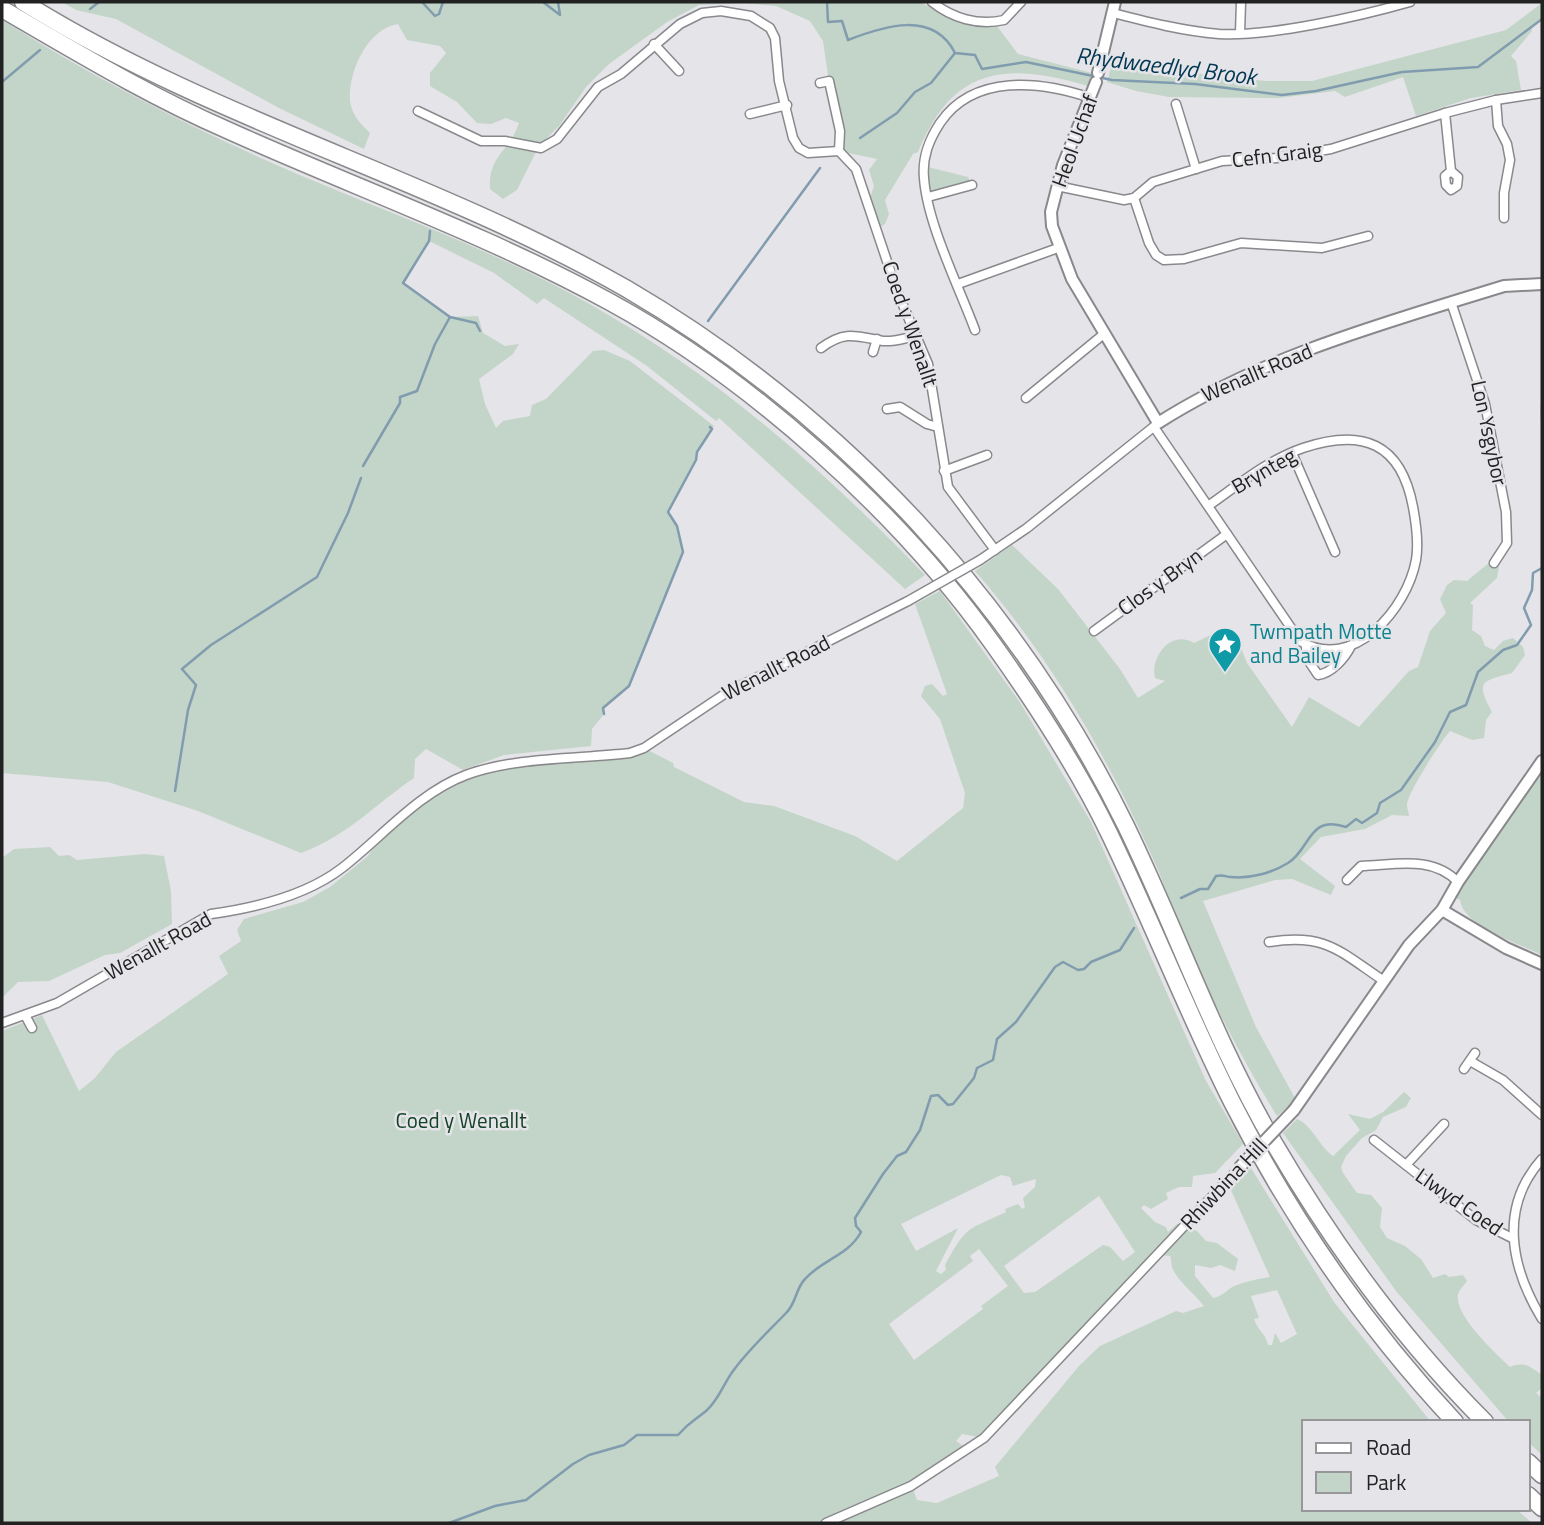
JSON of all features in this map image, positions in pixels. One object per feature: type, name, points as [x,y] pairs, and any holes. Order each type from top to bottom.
[{"type":"highway","points":[[23,2],[238,115],[506,229],[627,290],[770,387],[880,484],[919,524],[990,610],[1063,713],[1125,824],[1224,1045],[1274,1142],[1375,1294],[1441,1376],[1483,1420]]},
{"type":"highway","points":[[2,9],[117,76],[217,126],[491,243],[614,304],[727,379],[831,464],[939,576],[991,640],[1035,705],[1110,834],[1211,1060],[1260,1156],[1330,1267],[1387,1343],[1453,1420]]},
{"type":"street","points":[[932,2],[940,9],[977,23],[1004,20],[1021,2]]},
{"type":"street","points":[[1240,33],[1241,2]]},
{"type":"street","points":[[1114,8],[1190,31],[1240,33],[1318,22],[1410,2]]},
{"type":"street","name":"Heol Uchaf","points":[[1114,8],[1091,98],[1057,186],[1051,212],[1058,248],[1072,279],[1156,425]]},
{"type":"street","points":[[418,111],[481,141],[505,141],[541,148],[549,146],[598,87],[621,74],[680,23],[702,13],[721,11],[757,19],[767,25],[775,38],[779,82],[787,105],[793,138],[799,148],[808,153],[839,151],[840,131],[829,81],[820,83]]},
{"type":"street","points":[[654,44],[679,71]]},
{"type":"street","points":[[975,330],[928,197],[924,166],[930,137],[964,97],[987,89],[1042,84],[1091,98]]},
{"type":"street","name":"Cefn Graig","points":[[1134,198],[1153,182],[1222,161],[1276,158],[1331,149],[1445,113],[1496,100],[1542,93]]},
{"type":"street","points":[[1496,100],[1497,126],[1507,144],[1510,160],[1504,193],[1504,218]]},
{"type":"street","points":[[1177,104],[1196,169]]},
{"type":"street","points":[[750,114],[787,105]]},
{"type":"street","points":[[1445,113],[1451,171]]},
{"type":"street","name":"Coed y Wenallt","points":[[839,151],[856,169],[931,375],[944,471],[952,495],[995,550]]},
{"type":"street","points":[[928,197],[972,185]]},
{"type":"street","points":[[1057,186],[1109,198],[1134,198],[1149,243],[1156,255],[1164,260],[1184,259],[1241,243],[1322,248],[1368,236]]},
{"type":"street","points":[[958,284],[1058,248]]},
{"type":"street","name":"Wenallt Road","points":[[2,1023],[57,1003],[211,914],[235,911],[305,889],[341,868],[420,803],[464,776],[509,765],[630,753],[644,748],[726,693],[908,601],[980,560],[1156,425],[1196,399],[1258,369],[1504,286],[1542,284]]},
{"type":"street","name":"Lon Ysgybor","points":[[1451,302],[1485,404],[1506,512],[1507,543],[1494,563]]},
{"type":"street","points":[[1026,398],[1105,333]]},
{"type":"street","points":[[821,348],[842,335],[894,341],[916,336]]},
{"type":"street","points":[[873,352],[877,339]]},
{"type":"street","points":[[887,409],[900,407],[927,424],[939,427]]},
{"type":"street","name":"Brynteg","points":[[1156,425],[1208,506],[1227,534],[1300,641],[1306,645],[1306,657],[1318,675],[1325,674],[1345,657],[1351,646],[1395,609],[1412,575],[1417,537],[1404,471],[1391,455],[1363,440],[1325,442],[1292,453],[1269,464],[1208,506]]},
{"type":"street","points":[[1292,453],[1335,552]]},
{"type":"street","points":[[944,471],[986,455]]},
{"type":"street","name":"Clos y Bryn","points":[[1094,631],[1227,534]]},
{"type":"street","points":[[1306,645],[1324,651],[1351,646]]},
{"type":"street","name":"Rhiwbina Hill","points":[[826,1523],[911,1486],[984,1438],[1294,1110],[1419,931],[1442,910],[1458,882],[1542,761]]},
{"type":"street","points":[[1346,880],[1361,866],[1414,863],[1433,865],[1449,873],[1458,882]]},
{"type":"street","points":[[1442,910],[1506,948],[1542,964]]},
{"type":"street","points":[[1269,942],[1305,938],[1322,941],[1384,981]]},
{"type":"street","points":[[24,1015],[32,1028]]},
{"type":"street","points":[[1464,1069],[1472,1057],[1542,1115]]},
{"type":"street","name":"Llwyd Coed","points":[[1406,1165],[1444,1124]]},
{"type":"street","name":"Llwyd Coed","points":[[1374,1140],[1476,1220],[1512,1238]]},
{"type":"street","points":[[1542,1159],[1521,1192],[1512,1238],[1523,1283],[1542,1319]]},
{"type":"green space","points":[[62,2],[919,2],[968,25],[997,26],[1018,54],[1092,73],[1088,86],[1059,78],[1008,74],[986,78],[966,87],[948,102],[932,123],[918,152],[913,154],[885,200],[889,214],[885,224],[877,229],[868,204],[874,186],[869,170],[877,159],[839,151],[823,41],[810,21],[776,6],[744,3],[699,5],[667,22],[609,64],[586,87],[559,126],[539,146],[517,190],[503,199],[490,189],[492,168],[519,123],[506,118],[491,124],[477,123],[457,102],[430,86],[430,73],[446,53],[440,46],[407,40],[398,24],[377,34],[369,43],[352,77],[351,106],[357,119],[370,133],[364,149],[279,108],[116,19],[76,10]]},
{"type":"green space","points":[[1542,3],[1542,18],[1531,26],[1532,31],[1511,56],[1516,61],[1521,90],[1471,98],[1416,116],[1403,77],[1345,97],[1335,91],[1278,98],[1169,97],[1107,82],[1112,64],[1265,81],[1312,81],[1506,30]]},
{"type":"green space","points":[[2,20],[101,78],[203,131],[272,163],[510,263],[586,302],[633,330],[679,360],[766,426],[847,498],[925,575],[905,589],[719,418],[716,421],[647,366],[544,298],[537,304],[494,273],[429,241],[404,284],[450,317],[478,316],[483,333],[505,346],[519,344],[513,354],[479,379],[485,404],[496,428],[503,421],[530,416],[532,405],[546,399],[593,351],[604,350],[630,361],[714,426],[697,452],[696,460],[668,512],[677,526],[683,552],[629,686],[603,708],[604,714],[592,729],[591,746],[504,755],[463,770],[426,749],[415,759],[414,778],[347,828],[301,853],[198,811],[108,782],[2,773]]},
{"type":"green space","points":[[924,166],[968,177],[972,185],[928,197]]},
{"type":"green space","points":[[1012,545],[1058,589],[1120,669],[1138,698],[1165,681],[1155,678],[1154,670],[1159,654],[1170,642],[1186,640],[1194,643],[1213,634],[1226,633],[1241,648],[1247,663],[1292,727],[1309,697],[1359,727],[1409,671],[1418,667],[1430,631],[1446,613],[1440,599],[1447,585],[1454,580],[1467,581],[1490,562],[1499,567],[1497,578],[1470,603],[1473,605],[1472,630],[1481,636],[1485,646],[1494,650],[1503,641],[1513,638],[1523,647],[1525,655],[1512,673],[1484,684],[1484,694],[1492,712],[1486,720],[1484,738],[1472,740],[1450,731],[1412,790],[1407,805],[1409,816],[1392,815],[1365,829],[1321,837],[1300,859],[1335,886],[1331,895],[1292,879],[1275,880],[1203,901],[1256,1027],[1296,1100],[1277,1116],[1214,1003],[1155,863],[1097,747],[1029,638],[975,571]]},
{"type":"green space","points":[[940,591],[1021,704],[1091,822],[1206,1081],[1243,1144],[1215,1173],[1193,1176],[1192,1187],[1179,1187],[1166,1193],[1168,1199],[1151,1209],[1144,1205],[1141,1208],[1155,1222],[1166,1227],[1168,1232],[1177,1224],[1197,1231],[1206,1241],[1217,1243],[1238,1259],[1235,1271],[1220,1265],[1211,1268],[1195,1265],[1195,1276],[1213,1298],[1217,1297],[1237,1285],[1270,1277],[1230,1188],[1251,1168],[1334,1302],[1429,1420],[1302,1420],[1302,1511],[1518,1511],[1532,1523],[2,1523],[2,1031],[42,1015],[79,1091],[95,1078],[116,1052],[228,974],[219,956],[241,941],[237,930],[244,919],[303,902],[330,887],[368,856],[383,832],[443,788],[485,769],[644,748],[673,763],[674,767],[744,802],[774,806],[855,836],[897,861],[963,808],[965,793],[940,719],[921,696],[925,686],[932,684],[943,696],[947,694],[915,604]],"holes":[[[1001,1175],[1010,1177],[1013,1186],[1036,1179],[1035,1187],[1023,1198],[1025,1207],[1022,1209],[1018,1204],[1005,1209],[1006,1212],[969,1231],[945,1265],[946,1270],[941,1274],[936,1271],[958,1228],[916,1251],[901,1224]],[[1099,1196],[1135,1252],[1123,1261],[1110,1247],[1103,1245],[1035,1292],[1024,1293],[1004,1266]],[[979,1249],[1008,1286],[981,1306],[983,1309],[914,1360],[889,1324],[973,1261],[970,1256]],[[1158,1255],[1170,1256],[1178,1277],[1204,1306],[1183,1313],[1176,1311],[1100,1346],[1079,1366],[995,1467],[999,1476],[937,1503],[917,1500],[912,1486],[969,1450],[956,1441],[962,1434],[984,1438]],[[1277,1290],[1297,1334],[1281,1343],[1275,1333],[1272,1345],[1268,1345],[1254,1319],[1259,1318],[1251,1296]]]},
{"type":"green space","points":[[1542,761],[1542,955],[1481,926],[1463,909],[1460,900],[1450,895]]},
{"type":"green space","points":[[50,847],[59,856],[69,855],[77,860],[145,854],[164,856],[171,891],[172,924],[120,953],[105,955],[49,981],[18,982],[2,998],[2,858],[14,849]]},
{"type":"green space","points":[[1404,1092],[1411,1098],[1406,1107],[1383,1117],[1376,1130],[1362,1138],[1346,1156],[1341,1167],[1343,1173],[1357,1193],[1371,1195],[1382,1208],[1380,1227],[1387,1238],[1405,1246],[1421,1259],[1433,1278],[1445,1274],[1449,1277],[1463,1275],[1467,1281],[1458,1295],[1462,1313],[1495,1353],[1510,1367],[1524,1365],[1542,1375],[1542,1388],[1536,1393],[1542,1398],[1542,1455],[1530,1444],[1530,1420],[1507,1420],[1396,1291],[1283,1133],[1297,1119],[1307,1126],[1333,1156],[1360,1130],[1348,1114],[1370,1119],[1383,1112]]},
{"type":"waterway","name":"Rhydwaedlyd Brook","points":[[90,9],[99,2]]},
{"type":"waterway","name":"Rhydwaedlyd Brook","points":[[422,2],[435,16],[439,14],[443,2]]},
{"type":"waterway","name":"Rhydwaedlyd Brook","points":[[543,2],[560,15],[558,2]]},
{"type":"waterway","name":"Rhydwaedlyd Brook","points":[[827,2],[828,22],[842,21],[848,40],[892,27],[921,26],[946,40],[955,53],[975,55],[982,69],[1026,62],[1112,80],[1195,84],[1282,95],[1316,91],[1402,72],[1478,67],[1542,19]]},
{"type":"waterway","name":"Rhydwaedlyd Brook","points":[[2,82],[40,50]]},
{"type":"waterway","points":[[860,138],[897,113],[915,92],[931,83],[955,53]]},
{"type":"waterway","points":[[708,321],[820,168]]},
{"type":"waterway","points":[[430,231],[429,241],[403,283],[450,317],[476,323],[480,331]]},
{"type":"waterway","points":[[363,466],[400,403],[400,397],[417,391],[435,344],[450,317]]},
{"type":"waterway","points":[[1542,407],[1542,418]]},
{"type":"waterway","points":[[604,714],[603,708],[629,686],[683,552],[677,526],[668,512],[696,460],[697,452],[712,429],[710,427]]},
{"type":"waterway","points":[[175,791],[188,710],[196,685],[182,669],[211,645],[317,577],[348,513],[361,478]]},
{"type":"waterway","points":[[1181,898],[1200,889],[1208,889],[1216,876],[1245,877],[1275,870],[1296,857],[1311,835],[1324,825],[1346,827],[1356,819],[1362,823],[1377,813],[1380,803],[1401,790],[1435,742],[1450,712],[1466,705],[1478,672],[1503,650],[1517,645],[1531,625],[1524,608],[1532,590],[1533,573],[1542,568]]},
{"type":"waterway","points":[[449,1523],[495,1506],[526,1500],[573,1464],[589,1455],[624,1445],[637,1435],[678,1435],[706,1411],[739,1363],[790,1308],[805,1279],[856,1240],[861,1232],[856,1226],[855,1218],[883,1174],[897,1156],[906,1152],[920,1130],[931,1096],[938,1095],[948,1105],[953,1104],[974,1078],[977,1068],[993,1060],[997,1039],[1016,1022],[1055,967],[1063,962],[1078,970],[1084,969],[1091,962],[1120,950],[1134,928]]},
{"type":"place","name":"Twmpath Motte and Bailey","points":[[1225,674]]}]
